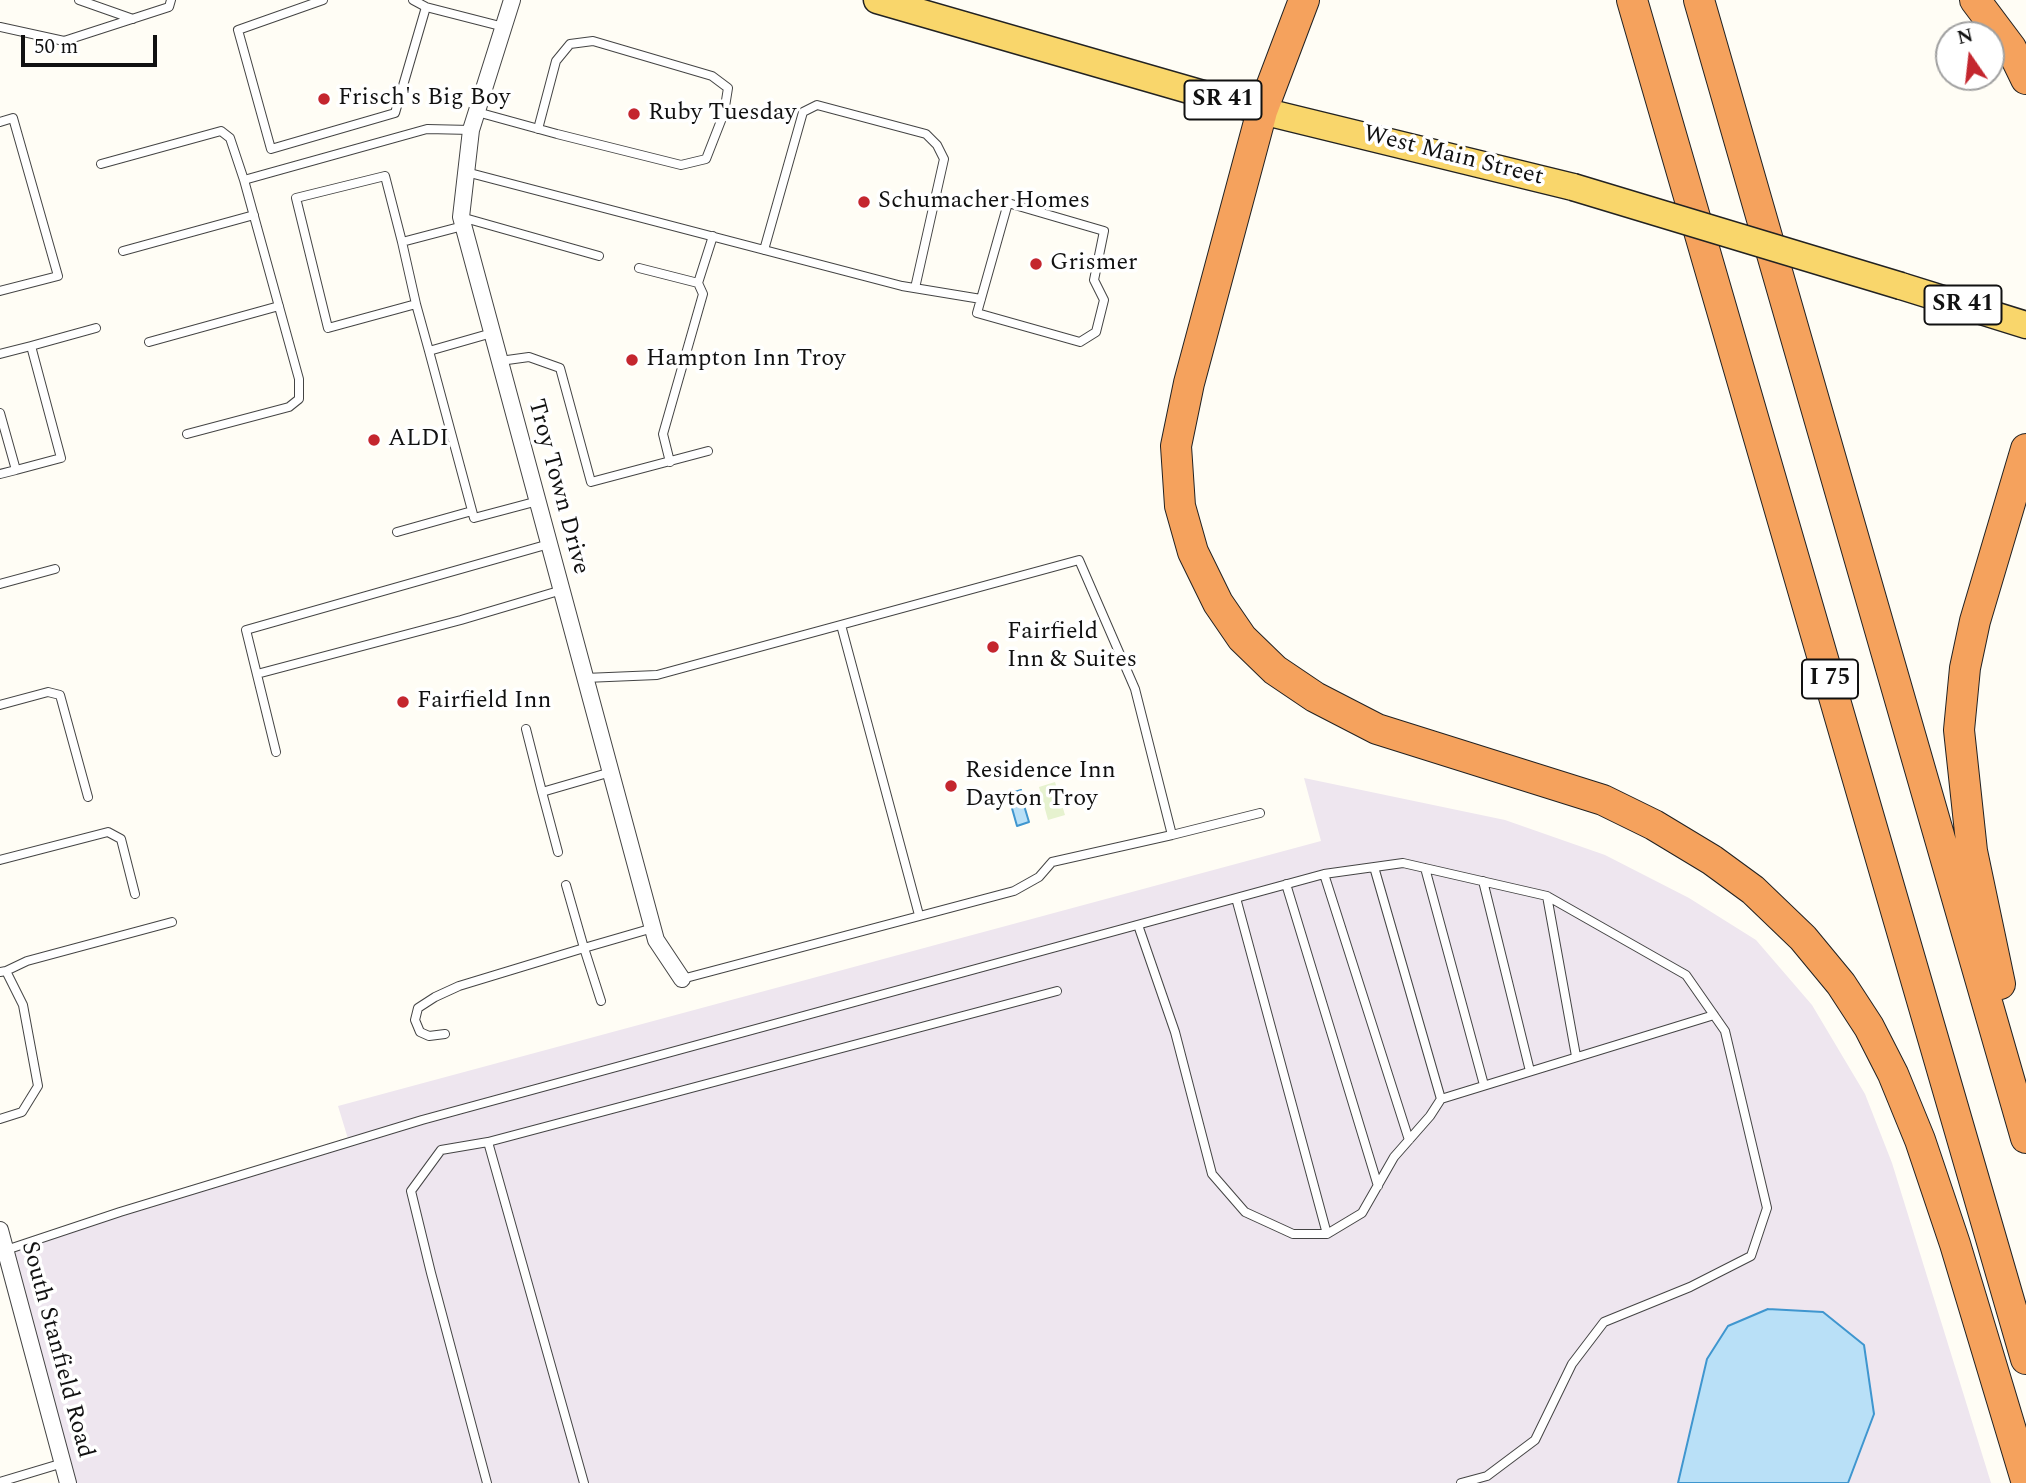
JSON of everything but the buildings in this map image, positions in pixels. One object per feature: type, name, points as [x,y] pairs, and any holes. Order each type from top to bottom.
[{"type":"highway","points":[[1304,0],[1262,111],[1189,383],[1177,446],[1180,506],[1193,552],[1218,603],[1242,638],[1275,670],[1315,697],[1377,729],[1603,800],[1654,825],[1723,867],[1753,890],[1803,938],[1841,984],[1869,1027],[1893,1074],[1920,1140],[1955,1244],[2026,1480]]},
{"type":"highway","name":"I 75","points":[[1632,0],[2026,1359]]},
{"type":"highway","name":"I 75","points":[[1699,0],[2026,1138]]},
{"type":"highway","points":[[1975,0],[2011,48],[2026,79]]},
{"type":"highway","points":[[2026,449],[1975,621],[1965,668],[1959,730],[1972,851],[2026,1118]]},
{"type":"main road","name":"West Main Street","points":[[877,0],[1262,111],[1573,187],[2026,325]]},
{"type":"street","name":"Troy Town Drive","points":[[512,0],[471,130],[462,221],[656,940],[682,979]]},
{"type":"street","name":"South Stanfield Road","points":[[0,1230],[3,1251],[68,1483]]},
{"type":"lane","points":[[79,0],[134,19]]},
{"type":"lane","points":[[0,27],[64,41],[169,7],[171,0]]},
{"type":"lane","points":[[323,0],[238,30],[271,149],[395,113],[426,7]]},
{"type":"lane","points":[[413,0],[426,7],[504,27]]},
{"type":"lane","points":[[477,112],[538,129],[681,165],[706,159],[724,113],[728,88],[712,76],[593,41],[570,44],[556,61],[538,129]]},
{"type":"lane","points":[[764,250],[803,111],[817,104],[926,134],[937,145],[944,159],[915,288]]},
{"type":"lane","points":[[0,122],[13,118],[58,276],[0,291]]},
{"type":"lane","points":[[244,180],[427,129],[471,130]]},
{"type":"lane","points":[[101,164],[221,131],[230,138],[244,180],[299,379],[299,399],[289,407],[187,434]]},
{"type":"lane","points":[[466,172],[915,288],[981,299]]},
{"type":"lane","points":[[416,304],[328,328],[296,198],[385,176],[416,304],[474,518],[538,501]]},
{"type":"lane","points":[[1008,203],[1104,231],[1094,280],[1104,300],[1096,332],[1080,342],[977,313],[981,299],[1008,203]]},
{"type":"lane","points":[[123,251],[254,215]]},
{"type":"lane","points":[[402,242],[462,221],[599,256]]},
{"type":"lane","points":[[670,462],[663,434],[703,294],[698,283],[713,236]]},
{"type":"lane","points":[[639,268],[698,283]]},
{"type":"lane","points":[[149,342],[279,306]]},
{"type":"lane","points":[[0,354],[96,328]]},
{"type":"lane","points":[[429,351],[492,333]]},
{"type":"lane","points":[[0,474],[61,457],[31,346]]},
{"type":"lane","points":[[500,361],[529,357],[560,368],[591,482],[708,452]]},
{"type":"lane","points":[[0,412],[16,470]]},
{"type":"lane","points":[[397,532],[472,511]]},
{"type":"lane","points":[[276,752],[246,630],[549,544]]},
{"type":"lane","points":[[585,678],[657,675],[1079,560],[1135,688],[1172,835]]},
{"type":"lane","points":[[0,584],[55,569]]},
{"type":"lane","points":[[257,674],[387,641],[562,590]]},
{"type":"lane","points":[[841,625],[919,915]]},
{"type":"lane","points":[[0,705],[48,692],[60,695],[88,797]]},
{"type":"lane","points":[[526,729],[558,852]]},
{"type":"lane","points":[[542,792],[611,772]]},
{"type":"lane","points":[[682,979],[1014,891],[1039,877],[1052,862],[1260,813]]},
{"type":"lane","points":[[0,860],[108,832],[121,839],[135,894]]},
{"type":"lane","points":[[3,1251],[120,1212],[422,1120],[1324,874],[1403,863],[1547,896],[1686,975],[1725,1031],[1767,1208],[1751,1256],[1690,1287],[1604,1322],[1572,1364],[1535,1440],[1487,1476],[1461,1483]]},
{"type":"lane","points":[[1374,867],[1441,1098]]},
{"type":"lane","points":[[1425,868],[1485,1085]]},
{"type":"lane","points":[[1324,874],[1409,1140]]},
{"type":"lane","points":[[1483,881],[1530,1071]]},
{"type":"lane","points":[[1286,884],[1378,1186]]},
{"type":"lane","points":[[566,886],[601,1001]]},
{"type":"lane","points":[[1547,896],[1576,1056]]},
{"type":"lane","points":[[1236,898],[1327,1234]]},
{"type":"lane","points":[[0,1119],[22,1112],[38,1086],[23,1005],[3,971],[27,961],[172,922]]},
{"type":"lane","points":[[1138,925],[1175,1032],[1212,1174],[1245,1212],[1293,1234],[1327,1234],[1362,1213],[1394,1157],[1430,1116],[1441,1098],[1714,1015]]},
{"type":"lane","points":[[445,1034],[429,1036],[420,1032],[415,1020],[418,1008],[435,997],[459,986],[653,928]]},
{"type":"lane","points":[[487,1483],[430,1273],[411,1191],[441,1150],[488,1142],[1057,991]]},
{"type":"lane","points":[[488,1142],[584,1483]]},
{"type":"lane","points":[[0,1482],[63,1463]]},
{"type":"shaded area","points":[[1304,778],[1505,820],[1605,855],[1689,898],[1756,940],[1812,1005],[1865,1094],[1892,1163],[1991,1483],[68,1483],[6,1250],[349,1142],[338,1106],[1321,841]]},
{"type":"green space","points":[[1055,782],[1065,815],[1048,820],[1039,787]]},
{"type":"water","points":[[1021,790],[1029,822],[1017,826],[1008,794]]},
{"type":"water","points":[[1768,1309],[1823,1312],[1864,1345],[1874,1414],[1848,1483],[1678,1483],[1707,1359],[1728,1326]]},
{"type":"place","name":"Frisch's Big Boy","points":[[324,99]]},
{"type":"place","name":"Ruby Tuesday","points":[[634,114]]},
{"type":"place","name":"Schumacher Homes","points":[[864,202]]},
{"type":"place","name":"Grismer","points":[[1036,264]]},
{"type":"place","name":"Hampton Inn Troy","points":[[632,360]]},
{"type":"place","name":"ALDI","points":[[374,440]]},
{"type":"place","name":"Fairfield Inn & Suites","points":[[993,647]]},
{"type":"place","name":"Fairfield Inn","points":[[403,702]]},
{"type":"place","name":"Residence Inn Dayton Troy","points":[[951,786]]}]
